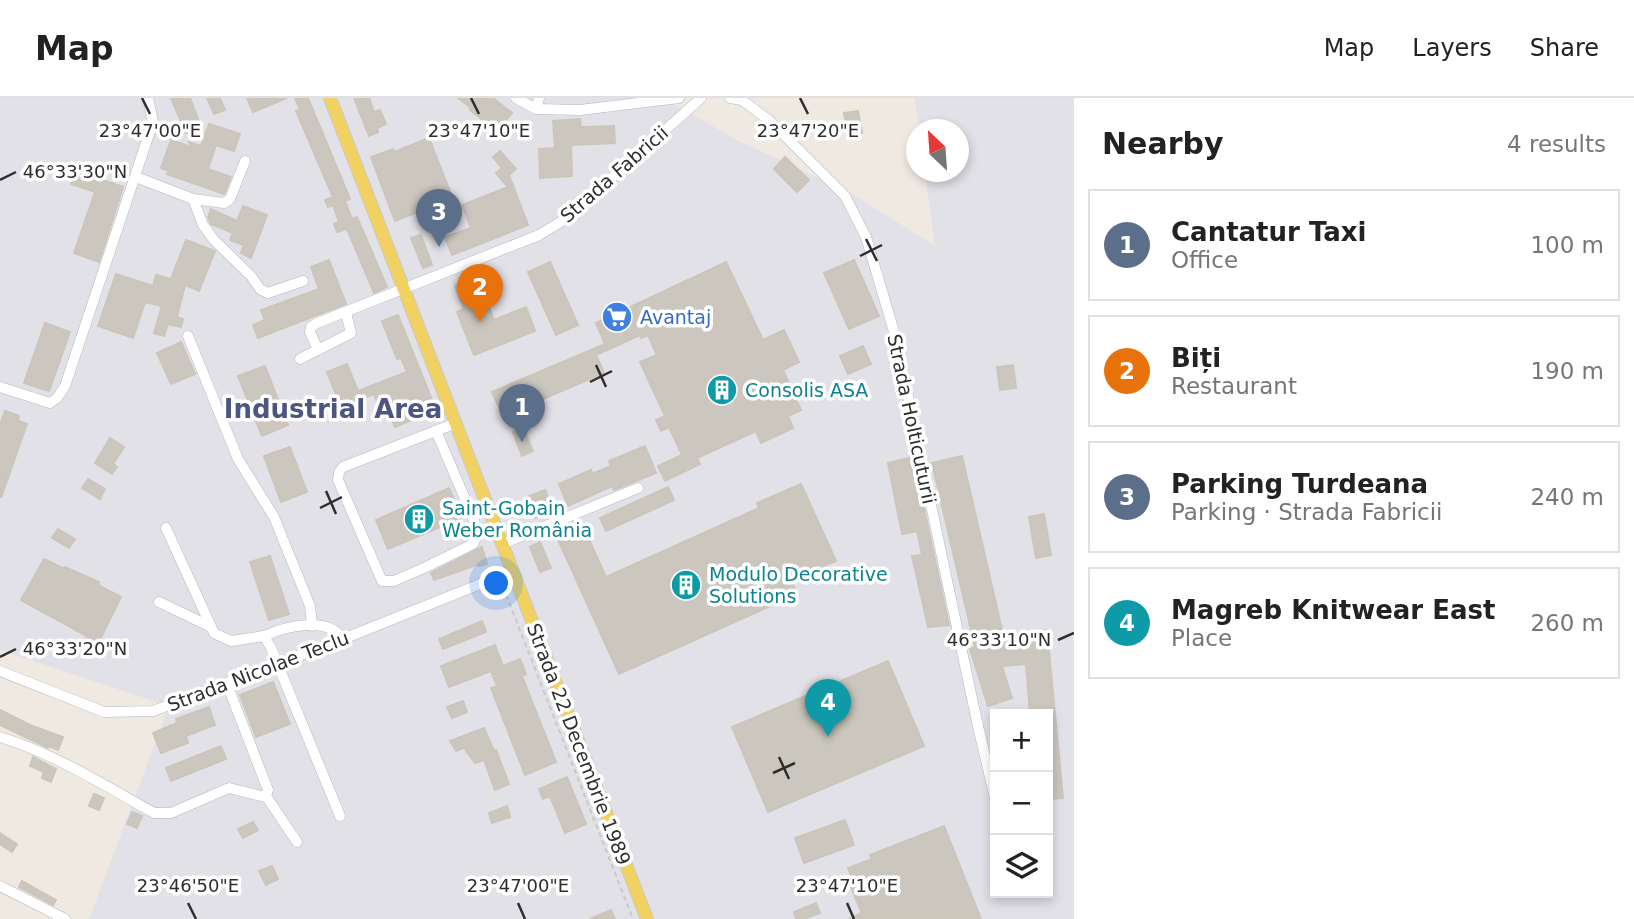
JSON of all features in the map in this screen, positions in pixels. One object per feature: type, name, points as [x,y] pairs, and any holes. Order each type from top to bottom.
[{"type":"main road","name":"Strada 22 Decembrie 1989","points":[[330,98],[647,919]]},
{"type":"street","points":[[0,387],[50,403],[65,386],[153,122],[148,98]]},
{"type":"street","points":[[516,98],[580,110],[680,98]]},
{"type":"street","name":"Strada Fabricii","points":[[318,350],[310,332],[311,327],[539,234],[567,218],[701,98]]},
{"type":"street","name":"Strada Holticuturii","points":[[730,98],[742,100],[770,121],[845,196],[866,237],[895,335],[990,777]]},
{"type":"street","points":[[136,177],[193,199],[224,203],[230,199],[245,161]]},
{"type":"street","points":[[193,199],[203,225],[214,240],[260,289],[268,293],[303,281]]},
{"type":"street","points":[[300,359],[351,333],[346,313]]},
{"type":"street","points":[[188,336],[238,459],[274,517],[310,606],[312,626]]},
{"type":"street","points":[[436,431],[474,520],[477,536],[473,544],[426,568],[394,581],[382,581],[338,480],[338,472],[343,467],[456,423]]},
{"type":"street","points":[[502,544],[638,488]]},
{"type":"street","points":[[166,528],[214,633],[231,641],[264,636],[282,628],[304,624],[337,631],[343,639]]},
{"type":"street","name":"Strada Nicolae Teclu","points":[[0,671],[110,713],[153,711],[513,571]]},
{"type":"street","points":[[159,602],[210,626]]},
{"type":"street","points":[[264,636],[340,816]]},
{"type":"street","points":[[227,684],[268,790],[266,796]]},
{"type":"street","points":[[0,737],[63,762],[154,813],[172,813],[229,788],[257,797],[266,796]]},
{"type":"street","points":[[266,796],[296,842]]},
{"type":"street","points":[[0,886],[65,919]]},
{"type":"path","points":[[499,576],[633,919]]},
{"type":"shaded area","points":[[0,98],[664,98],[733,138],[851,193],[935,246],[926,182],[969,182],[969,119],[918,119],[915,98],[1074,98],[1074,919],[89,919],[169,706],[0,650]]},
{"type":"building","points":[[171,98],[190,98],[201,127],[186,133]]},
{"type":"building","points":[[207,98],[220,98],[225,110],[214,114]]},
{"type":"building","points":[[247,98],[287,98],[253,112]]},
{"type":"building","points":[[295,98],[308,98],[350,199],[345,201],[352,219],[357,217],[387,287],[374,293],[347,229],[337,232],[334,224],[339,222],[333,205],[328,207],[325,200],[333,197],[296,111],[300,110]]},
{"type":"building","points":[[354,98],[369,98],[374,112],[380,110],[386,124],[377,128],[378,132],[369,136]]},
{"type":"building","points":[[458,98],[493,98],[512,113],[494,134],[471,108]]},
{"type":"building","points":[[858,111],[862,133],[848,135],[844,113]]},
{"type":"building","points":[[580,119],[581,127],[614,126],[615,143],[571,145],[572,176],[540,178],[539,149],[555,148],[553,121]]},
{"type":"building","points":[[209,124],[240,134],[234,151],[216,145],[208,169],[231,177],[224,194],[167,174],[169,171],[161,168],[171,140],[191,147],[189,142],[201,146]]},
{"type":"building","points":[[429,138],[458,212],[425,225],[420,211],[395,221],[371,157],[393,149],[394,152]]},
{"type":"building","points":[[500,151],[516,169],[509,175],[528,225],[452,255],[445,237],[471,228],[462,205],[508,187],[496,173],[502,168],[493,157]]},
{"type":"building","points":[[785,157],[809,180],[797,192],[774,169]]},
{"type":"building","points":[[76,171],[123,187],[99,262],[74,253],[95,192],[71,184]]},
{"type":"building","points":[[243,206],[267,215],[251,258],[241,253],[244,245],[230,240],[233,233],[211,224],[208,217],[211,209],[237,221]]},
{"type":"building","points":[[421,235],[432,265],[423,268],[411,238]]},
{"type":"building","points":[[186,240],[215,251],[199,291],[185,285],[177,317],[183,319],[181,327],[168,324],[164,336],[154,333],[162,306],[145,302],[133,338],[98,326],[116,274],[153,286],[156,275],[171,279]]},
{"type":"building","points":[[329,260],[346,304],[258,338],[253,325],[265,320],[261,310],[319,289],[311,267]]},
{"type":"building","points":[[854,260],[879,316],[849,329],[824,273]]},
{"type":"building","points":[[550,262],[578,325],[556,335],[528,272]]},
{"type":"building","name":"Consolis ASA","points":[[726,262],[763,340],[784,330],[799,362],[783,370],[801,410],[788,416],[793,428],[761,443],[756,431],[697,458],[700,464],[665,481],[658,466],[682,455],[669,427],[661,431],[656,420],[665,416],[640,362],[657,355],[648,335],[641,338],[640,335],[596,355],[604,373],[503,416],[492,392],[605,344],[596,323]]},
{"type":"building","points":[[476,277],[494,320],[526,307],[535,331],[474,355],[457,312],[464,309],[455,286]]},
{"type":"building","points":[[398,315],[436,410],[395,427],[388,409],[381,412],[374,394],[341,407],[327,372],[347,364],[358,391],[407,372],[401,358],[397,359],[382,321]]},
{"type":"building","points":[[45,323],[70,332],[49,391],[24,383]]},
{"type":"building","points":[[181,342],[195,374],[171,384],[157,353]]},
{"type":"building","points":[[863,346],[871,364],[848,374],[840,356]]},
{"type":"building","points":[[1013,365],[1016,388],[1000,390],[997,367]]},
{"type":"building","points":[[265,366],[288,425],[262,436],[238,376]]},
{"type":"building","points":[[5,411],[19,416],[18,421],[27,424],[1,498],[0,425]]},
{"type":"building","points":[[523,428],[533,451],[522,456],[513,432]]},
{"type":"building","points":[[110,438],[124,447],[113,464],[117,467],[112,474],[95,463]]},
{"type":"building","points":[[645,446],[656,473],[614,490],[612,486],[568,506],[559,484],[591,470],[592,474],[611,466],[609,461]]},
{"type":"building","points":[[290,447],[307,492],[281,502],[264,456]]},
{"type":"building","points":[[962,456],[1003,634],[1047,630],[1063,798],[1053,799],[1053,709],[1030,709],[1026,664],[1002,666],[1012,698],[988,706],[970,649],[975,647],[932,463]]},
{"type":"building","points":[[913,457],[949,625],[928,627],[912,556],[922,555],[917,531],[902,534],[888,463]]},
{"type":"building","points":[[88,479],[105,489],[100,499],[82,488]]},
{"type":"building","name":"Modulo Decorative Solutions","points":[[801,484],[836,561],[791,580],[797,594],[619,674],[555,533],[581,522],[606,577],[759,508],[757,503]]},
{"type":"building","points":[[668,487],[674,500],[606,531],[600,518]]},
{"type":"building","name":"Saint-Gobain Weber România","points":[[449,488],[462,518],[388,549],[376,520]]},
{"type":"building","points":[[545,490],[554,511],[535,518],[527,497]]},
{"type":"building","points":[[1044,514],[1051,555],[1036,558],[1029,517]]},
{"type":"building","points":[[58,529],[75,539],[69,548],[52,538]]},
{"type":"building","points":[[540,542],[551,568],[540,572],[530,547]]},
{"type":"building","points":[[482,547],[487,564],[479,564],[434,580],[431,573]]},
{"type":"building","points":[[270,556],[289,614],[269,620],[250,562]]},
{"type":"building","points":[[44,559],[99,582],[98,585],[121,597],[94,652],[82,646],[87,636],[21,600]]},
{"type":"building","points":[[482,621],[486,632],[443,649],[439,639]]},
{"type":"building","points":[[495,645],[503,666],[520,659],[526,674],[522,676],[556,762],[525,775],[491,688],[497,686],[491,671],[449,687],[441,666]]},
{"type":"building","points":[[888,661],[924,746],[768,812],[732,727]]},
{"type":"building","points":[[273,682],[290,724],[256,737],[240,695]]},
{"type":"building","points":[[463,701],[467,712],[452,718],[447,707]]},
{"type":"building","points":[[209,707],[215,725],[186,736],[188,743],[161,753],[153,733],[177,723],[176,719]]},
{"type":"building","points":[[0,710],[63,737],[58,750],[49,746],[48,748],[0,725]]},
{"type":"building","points":[[484,728],[509,784],[495,790],[484,760],[475,763],[464,748],[456,751],[450,741]]},
{"type":"building","points":[[221,746],[226,759],[171,781],[166,768]]},
{"type":"building","points":[[33,757],[56,769],[51,782],[42,778],[44,772],[30,766]]},
{"type":"building","points":[[567,777],[586,824],[565,833],[550,796],[543,799],[539,789]]},
{"type":"building","points":[[94,794],[104,798],[99,810],[89,806]]},
{"type":"building","points":[[507,806],[510,817],[492,823],[489,813]]},
{"type":"building","points":[[132,812],[142,816],[137,828],[127,824]]},
{"type":"building","points":[[845,820],[854,845],[804,863],[795,838]]},
{"type":"building","points":[[253,822],[258,830],[243,838],[238,829]]},
{"type":"building","points":[[944,826],[981,919],[849,919],[862,913],[850,885],[854,883],[848,868],[872,859],[870,855]]},
{"type":"building","points":[[0,833],[17,844],[12,852],[0,844]]},
{"type":"building","points":[[272,866],[278,879],[266,885],[259,871]]},
{"type":"building","points":[[22,881],[56,900],[53,905],[19,887]]},
{"type":"building","points":[[816,903],[820,913],[796,919],[794,912]]},
{"type":"building","points":[[611,910],[615,919],[590,919]]},
{"type":"place","name":"Parking Turdeana","points":[[439,247]]},
{"type":"place","name":"Avantaj","points":[[617,317]]},
{"type":"place","name":"Biți","points":[[480,322]]},
{"type":"place","name":"Consolis ASA","points":[[722,390]]},
{"type":"place","name":"Cantatur Taxi","points":[[522,442]]},
{"type":"place","name":"Saint-Gobain Weber România","points":[[419,519]]},
{"type":"place","name":"Modulo Decorative Solutions","points":[[686,585]]},
{"type":"place","name":"Magreb Knitwear East","points":[[828,737]]},
{"type":"district","name":"Industrial Area","points":[[333,409]]}]
